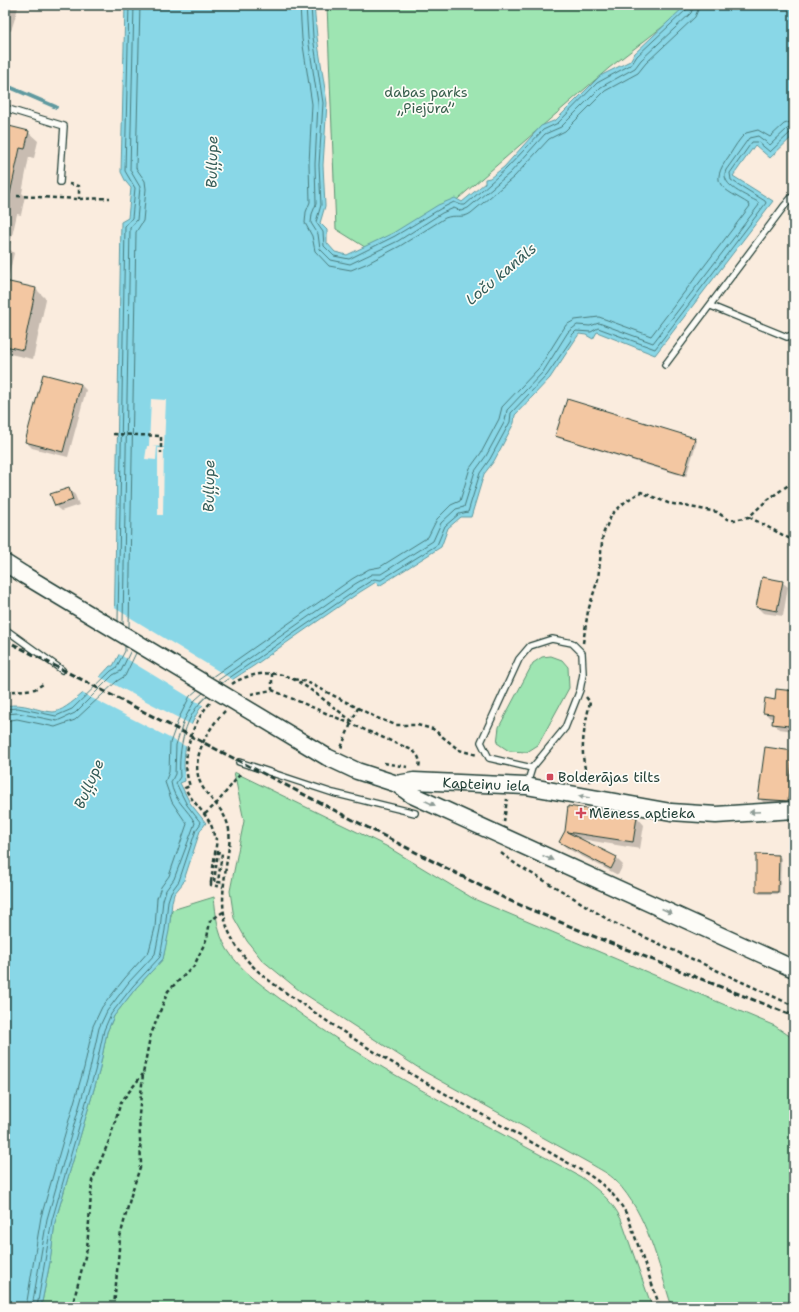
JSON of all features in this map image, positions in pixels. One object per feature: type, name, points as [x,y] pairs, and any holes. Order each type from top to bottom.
[{"type":"street","name":"Kapteiņu iela","points":[[5,563],[330,751],[357,771],[397,784],[414,781],[526,786],[672,812],[716,815],[794,810]]},
{"type":"street","points":[[397,784],[412,795],[794,969]]},
{"type":"lane","points":[[5,108],[64,126],[60,182]]},
{"type":"lane","points":[[665,365],[711,306],[785,205],[791,198],[794,199]]},
{"type":"lane","points":[[711,306],[787,337],[794,334]]},
{"type":"lane","points":[[5,629],[62,670]]},
{"type":"lane","points":[[526,786],[532,768],[564,728],[580,690],[583,674],[582,653],[572,643],[552,638],[530,646],[519,659],[481,742],[489,758],[532,768]]},
{"type":"lane","points":[[239,762],[333,793],[415,813]]},
{"type":"path","points":[[60,182],[79,186],[79,199]]},
{"type":"path","points":[[17,196],[79,199],[110,198]]},
{"type":"path","points":[[113,434],[161,436],[161,453]]},
{"type":"path","points":[[582,653],[588,611],[598,579],[603,534],[612,514],[626,501],[641,492],[668,503],[717,512],[727,519],[734,520],[749,517],[766,501],[794,482]]},
{"type":"path","points":[[749,517],[794,541]]},
{"type":"path","points":[[272,673],[272,690]]},
{"type":"path","points":[[291,678],[307,682],[377,718],[396,725],[417,725],[433,729],[459,750],[489,758]]},
{"type":"path","points":[[5,692],[35,689],[45,683]]},
{"type":"path","points":[[244,696],[272,690],[412,750],[418,754],[420,761],[418,768],[382,763]]},
{"type":"path","points":[[580,690],[590,702],[584,733],[583,762],[585,773],[591,784]]},
{"type":"path","points":[[229,707],[218,718],[206,737],[197,763],[197,776],[203,788],[217,803],[225,816],[229,829],[229,843],[223,887],[223,912],[228,930],[235,945],[246,959],[272,983],[344,1033],[389,1062],[515,1132],[596,1179],[606,1187],[617,1199],[628,1217],[660,1307]]},
{"type":"path","points":[[341,748],[358,708]]},
{"type":"path","points":[[330,751],[341,748],[347,751]]},
{"type":"path","points":[[204,814],[217,803],[243,771]]},
{"type":"path","points":[[498,849],[516,865],[570,895],[610,921],[794,1006]]},
{"type":"path","points":[[211,882],[211,885],[223,887]]},
{"type":"path","points":[[114,1307],[120,1237],[141,1164],[139,1115],[143,1074],[150,1037],[168,991],[194,966],[207,938],[210,921],[223,912]]},
{"type":"path","points":[[72,1307],[87,1249],[92,1181],[109,1141],[122,1102],[143,1074]]},
{"type":"green space","name":"dabas parks „Piejūra”","points":[[327,5],[691,5],[609,68],[407,243],[376,254],[336,229]]},
{"type":"green space","points":[[551,656],[562,660],[568,667],[569,688],[538,745],[527,752],[509,751],[497,743],[499,727],[533,663],[542,657]]},
{"type":"green space","points":[[234,772],[386,846],[474,899],[775,1026],[791,1037],[794,1102],[794,1307],[672,1307],[657,1257],[644,1224],[627,1194],[614,1178],[425,1072],[300,991],[262,960],[247,941],[234,918],[230,891],[244,821]]},
{"type":"green space","points":[[214,897],[219,930],[227,949],[239,965],[262,986],[357,1052],[431,1095],[581,1177],[604,1196],[613,1206],[621,1219],[652,1307],[41,1307],[50,1262],[55,1222],[99,1072],[107,1032],[114,1016],[136,988],[163,959],[172,910]]},
{"type":"water","points":[[125,5],[314,5],[317,37],[327,103],[323,165],[325,206],[320,223],[327,230],[327,243],[335,252],[347,255],[393,233],[438,205],[455,198],[462,202],[485,183],[485,179],[490,178],[504,167],[541,126],[556,120],[600,76],[630,61],[634,54],[686,5],[794,5],[794,135],[770,158],[755,145],[733,176],[773,201],[655,355],[597,332],[593,339],[586,335],[579,334],[550,378],[515,415],[514,423],[494,461],[484,474],[471,517],[461,517],[448,528],[441,547],[379,586],[376,582],[360,592],[227,684],[212,695],[202,706],[192,723],[186,742],[184,762],[185,781],[180,783],[190,803],[206,823],[200,831],[183,883],[174,894],[169,931],[163,959],[136,988],[114,1016],[107,1032],[99,1072],[55,1222],[50,1262],[41,1307],[5,1307],[5,732],[7,729],[5,706],[19,705],[53,712],[59,710],[75,700],[110,666],[113,666],[122,649],[120,644],[114,640],[121,222],[128,218],[131,188],[121,172]]},
{"type":"pier","points":[[151,399],[166,400],[164,447],[152,446],[157,447],[156,460],[145,459],[147,446],[149,446]]},
{"type":"pier","points":[[158,448],[164,448],[163,515],[158,515]]},
{"type":"pier","points":[[113,607],[235,681],[204,706],[117,653],[120,649],[119,645],[112,640]]},
{"type":"pier","points":[[98,676],[194,726],[187,747],[80,692]]},
{"type":"building","points":[[5,125],[29,131],[25,149],[20,148],[10,194],[5,193]]},
{"type":"building","points":[[5,281],[36,288],[23,350],[5,346]]},
{"type":"building","points":[[43,374],[81,384],[63,452],[25,442]]},
{"type":"building","points":[[567,399],[695,438],[684,475],[555,436]]},
{"type":"building","points":[[69,488],[73,500],[55,506],[50,494]]},
{"type":"building","points":[[762,577],[783,581],[777,611],[756,607]]},
{"type":"building","points":[[776,689],[794,691],[789,726],[772,724],[773,714],[763,713],[765,698],[775,700]]},
{"type":"building","points":[[765,747],[793,751],[788,801],[758,799]]},
{"type":"building","points":[[568,806],[637,817],[633,842],[567,832],[617,857],[611,869],[559,842],[565,831]]},
{"type":"building","points":[[756,854],[779,855],[778,892],[756,892]]},
{"type":"waterway","points":[[5,85],[56,107]]},
{"type":"railway","points":[[5,640],[506,899],[593,936],[794,1016]]},
{"type":"place","name":"Bolderājas tilts","points":[[550,777]]},
{"type":"place","name":"Mēness aptieka","points":[[581,813]]},
{"type":"water label","name":"Buļļupe","points":[[212,162]]},
{"type":"water label","name":"Loču kanāls","points":[[501,274]]},
{"type":"water label","name":"Buļļupe","points":[[209,486]]},
{"type":"water label","name":"Buļļupe","points":[[89,784]]}]
